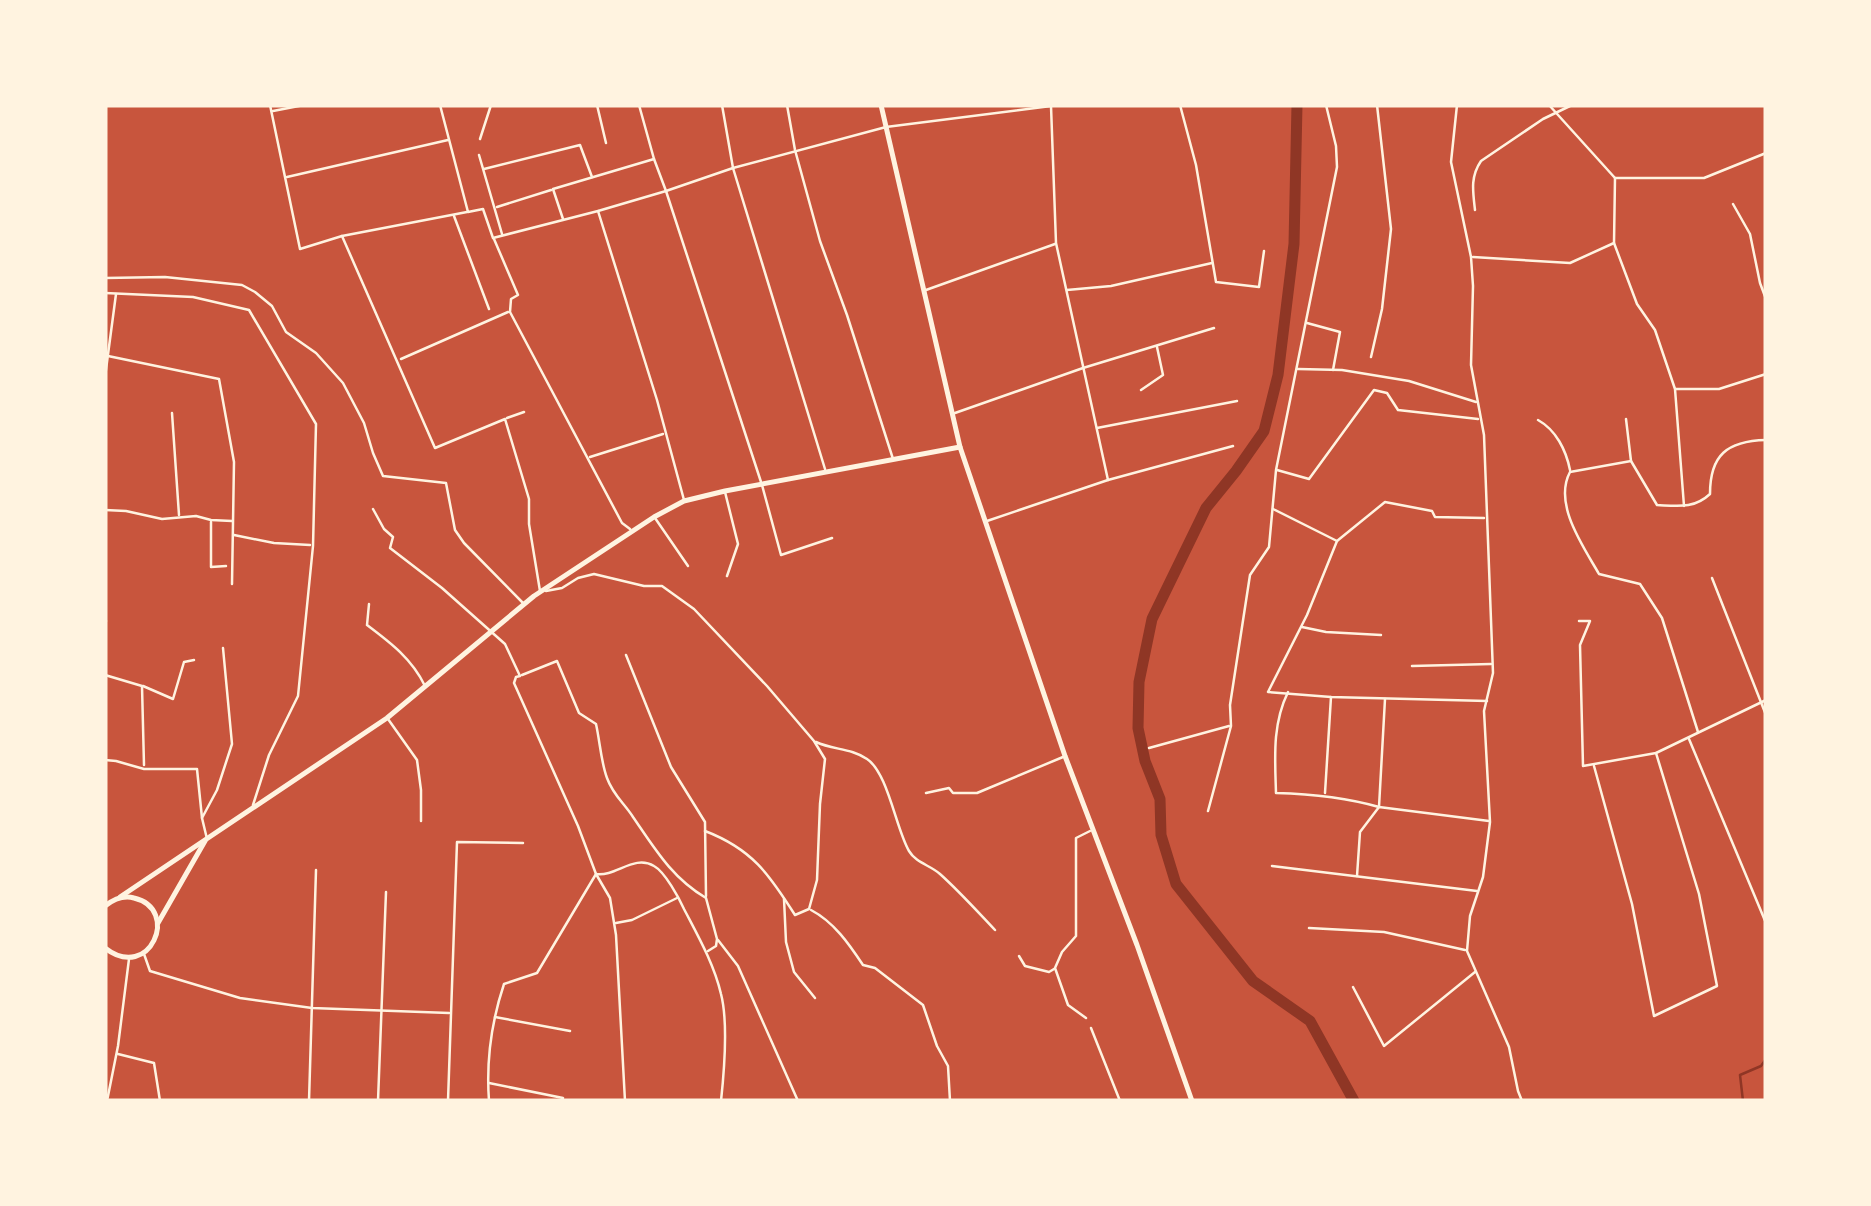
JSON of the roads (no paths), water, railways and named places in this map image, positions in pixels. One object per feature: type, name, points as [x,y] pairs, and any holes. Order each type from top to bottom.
[{"type":"main road","points":[[881,105],[960,447],[1064,756],[1192,1101]]},
{"type":"main road","points":[[106,904],[387,718],[524,604],[654,517],[684,502],[724,491],[960,447]]},
{"type":"main road","points":[[105,950],[126,957],[144,952],[155,940],[158,924],[207,839]]},
{"type":"main road","points":[[120,897],[140,899],[149,905],[158,924]]},
{"type":"street","points":[[270,105],[300,249],[342,236],[483,209],[518,295],[511,299],[510,312],[622,522],[632,530]]},
{"type":"street","points":[[272,112],[304,105]]},
{"type":"street","points":[[440,105],[468,212]]},
{"type":"street","points":[[480,139],[491,105]]},
{"type":"street","points":[[597,105],[606,143]]},
{"type":"street","points":[[639,105],[781,554],[832,538]]},
{"type":"street","points":[[722,105],[733,168],[826,472]]},
{"type":"street","points":[[787,105],[795,150],[826,260],[894,460]]},
{"type":"street","points":[[1180,105],[1196,165],[1216,282],[1259,287],[1264,251]]},
{"type":"street","points":[[1208,811],[1230,726],[1250,575],[1268,547],[1276,470],[1337,167],[1326,105]]},
{"type":"street","points":[[1371,356],[1382,309],[1391,230],[1377,105]]},
{"type":"street","points":[[1457,105],[1451,162],[1474,286],[1471,365],[1484,435],[1493,664],[1484,712],[1490,822],[1479,891],[1470,916],[1467,950],[1509,1047],[1522,1101]]},
{"type":"street","points":[[1549,105],[1615,178],[1614,244],[1638,304],[1656,330],[1675,388],[1684,506]]},
{"type":"street","points":[[1475,210],[1472,186],[1481,161],[1543,119],[1572,105]]},
{"type":"street","points":[[493,238],[886,127],[1051,106],[1056,243],[1108,480]]},
{"type":"street","points":[[287,178],[450,140]]},
{"type":"street","points":[[484,169],[580,145],[592,177]]},
{"type":"street","points":[[1615,178],[1704,178],[1766,153]]},
{"type":"street","points":[[480,154],[502,235]]},
{"type":"street","points":[[496,207],[654,159]]},
{"type":"street","points":[[552,189],[563,220]]},
{"type":"street","points":[[1733,204],[1750,234],[1766,298]]},
{"type":"street","points":[[598,211],[684,502]]},
{"type":"street","points":[[454,215],[488,309]]},
{"type":"street","points":[[342,236],[435,448],[524,412]]},
{"type":"street","points":[[925,290],[1056,243]]},
{"type":"street","points":[[1471,256],[1570,263],[1614,244]]},
{"type":"street","points":[[1066,290],[1111,286],[1212,262]]},
{"type":"street","points":[[105,278],[165,277],[242,285],[255,292],[272,306],[286,332],[316,353],[343,383],[364,422],[383,476],[446,483],[455,530],[524,604]]},
{"type":"street","points":[[105,377],[116,292]]},
{"type":"street","points":[[105,293],[193,297],[249,310],[316,424],[313,546],[298,696],[268,755],[253,807]]},
{"type":"street","points":[[398,360],[510,312]]},
{"type":"street","points":[[1306,323],[1340,332],[1332,370]]},
{"type":"street","points":[[954,414],[1083,368],[1214,328]]},
{"type":"street","points":[[1141,390],[1163,375],[1156,345]]},
{"type":"street","points":[[108,356],[218,379],[234,462],[232,584]]},
{"type":"street","points":[[1296,369],[1409,381],[1477,402]]},
{"type":"street","points":[[1675,388],[1719,389],[1766,374]]},
{"type":"street","points":[[1276,470],[1309,478],[1374,390],[1387,392],[1398,410],[1480,419]]},
{"type":"street","points":[[1095,428],[1237,401]]},
{"type":"street","points":[[172,413],[179,517]]},
{"type":"street","points":[[506,419],[529,499],[540,592],[562,588],[594,574],[644,586],[662,586],[694,608],[814,741],[824,759],[817,880],[809,910]]},
{"type":"street","points":[[1626,419],[1631,460],[1657,505],[1700,504],[1710,494],[1712,466],[1719,454],[1753,440],[1766,440]]},
{"type":"street","points":[[1538,420],[1550,427],[1568,458],[1570,472],[1563,493],[1575,528],[1600,574],[1640,584],[1662,618],[1698,732]]},
{"type":"street","points":[[589,458],[666,433]]},
{"type":"street","points":[[986,522],[1108,480],[1234,446]]},
{"type":"street","points":[[1570,472],[1631,460]]},
{"type":"street","points":[[724,491],[738,544],[727,576]]},
{"type":"street","points":[[1486,518],[1435,517],[1432,510],[1385,502],[1337,541],[1268,692],[1487,700]]},
{"type":"street","points":[[1272,508],[1337,541]]},
{"type":"street","points":[[372,509],[393,537],[390,548],[492,632],[504,644],[520,676]]},
{"type":"street","points":[[105,510],[162,518],[196,516],[234,521]]},
{"type":"street","points":[[654,517],[688,566]]},
{"type":"street","points":[[211,520],[211,567],[226,566]]},
{"type":"street","points":[[232,535],[313,546]]},
{"type":"street","points":[[1712,578],[1766,715]]},
{"type":"street","points":[[369,604],[367,625],[401,651],[417,669],[426,688]]},
{"type":"street","points":[[1579,621],[1590,621],[1580,645],[1584,766],[1656,753],[1763,701]]},
{"type":"street","points":[[1301,627],[1381,634]]},
{"type":"street","points":[[202,818],[217,790],[232,744],[223,648]]},
{"type":"street","points":[[626,655],[671,767],[705,822],[706,898],[717,939],[738,966],[798,1101]]},
{"type":"street","points":[[105,675],[173,699],[184,662],[194,660]]},
{"type":"street","points":[[625,1101],[610,898],[514,683],[516,677],[557,661],[578,713],[596,724],[606,776],[616,798],[689,888],[706,898]]},
{"type":"street","points":[[1412,666],[1493,664]]},
{"type":"street","points":[[142,686],[144,768]]},
{"type":"street","points":[[1288,692],[1279,711],[1274,742],[1276,793],[1350,798],[1490,822]]},
{"type":"street","points":[[1325,795],[1331,697]]},
{"type":"street","points":[[1356,876],[1360,832],[1379,806],[1385,697]]},
{"type":"street","points":[[387,718],[417,760],[422,790],[421,822]]},
{"type":"street","points":[[1150,748],[1230,726]]},
{"type":"street","points":[[1688,738],[1766,923]]},
{"type":"street","points":[[814,741],[850,749],[872,762],[910,853],[936,870],[995,930]]},
{"type":"street","points":[[1594,766],[1632,904],[1654,1016],[1717,986],[1699,894],[1656,753]]},
{"type":"street","points":[[926,792],[949,788],[953,792],[977,792],[1064,756]]},
{"type":"street","points":[[105,760],[144,768],[196,769],[207,839]]},
{"type":"street","points":[[1019,956],[1024,966],[1049,972],[1076,936],[1076,838],[1091,830]]},
{"type":"street","points":[[705,831],[752,857],[770,874],[796,915],[809,910],[821,915],[845,938],[863,965],[875,968],[923,1006],[936,1046],[948,1066],[950,1101]]},
{"type":"street","points":[[448,1101],[457,842],[523,843]]},
{"type":"street","points":[[596,874],[607,876],[637,862],[654,866],[678,898],[706,952],[722,997],[722,1101]]},
{"type":"street","points":[[1272,866],[1479,891]]},
{"type":"street","points":[[308,1101],[316,870]]},
{"type":"street","points":[[489,1101],[487,1066],[494,1017],[504,984],[537,973],[596,874]]},
{"type":"street","points":[[378,1101],[386,892]]},
{"type":"street","points":[[614,924],[632,920],[678,898]]},
{"type":"street","points":[[784,898],[786,942],[794,972],[815,998]]},
{"type":"street","points":[[1309,928],[1384,932],[1467,950]]},
{"type":"street","points":[[706,952],[716,946],[717,939]]},
{"type":"street","points":[[144,952],[150,971],[240,998],[312,1008],[451,1013]]},
{"type":"street","points":[[107,1101],[126,957]]},
{"type":"street","points":[[1055,968],[1068,1005],[1086,1018]]},
{"type":"street","points":[[1353,987],[1384,1046],[1476,972]]},
{"type":"street","points":[[494,1017],[570,1030]]},
{"type":"street","points":[[1091,1028],[1120,1101]]},
{"type":"street","points":[[116,1053],[154,1063],[160,1101]]},
{"type":"street","points":[[488,1083],[564,1098]]},
{"type":"waterway","points":[[1297,105],[1294,244],[1278,375],[1264,431],[1206,508],[1152,619],[1139,682],[1138,728],[1145,761],[1160,799],[1161,835],[1176,884],[1253,981],[1310,1021],[1354,1101]]},
{"type":"waterway","points":[[1743,1101],[1740,1075],[1761,1066],[1766,1059]]}]
